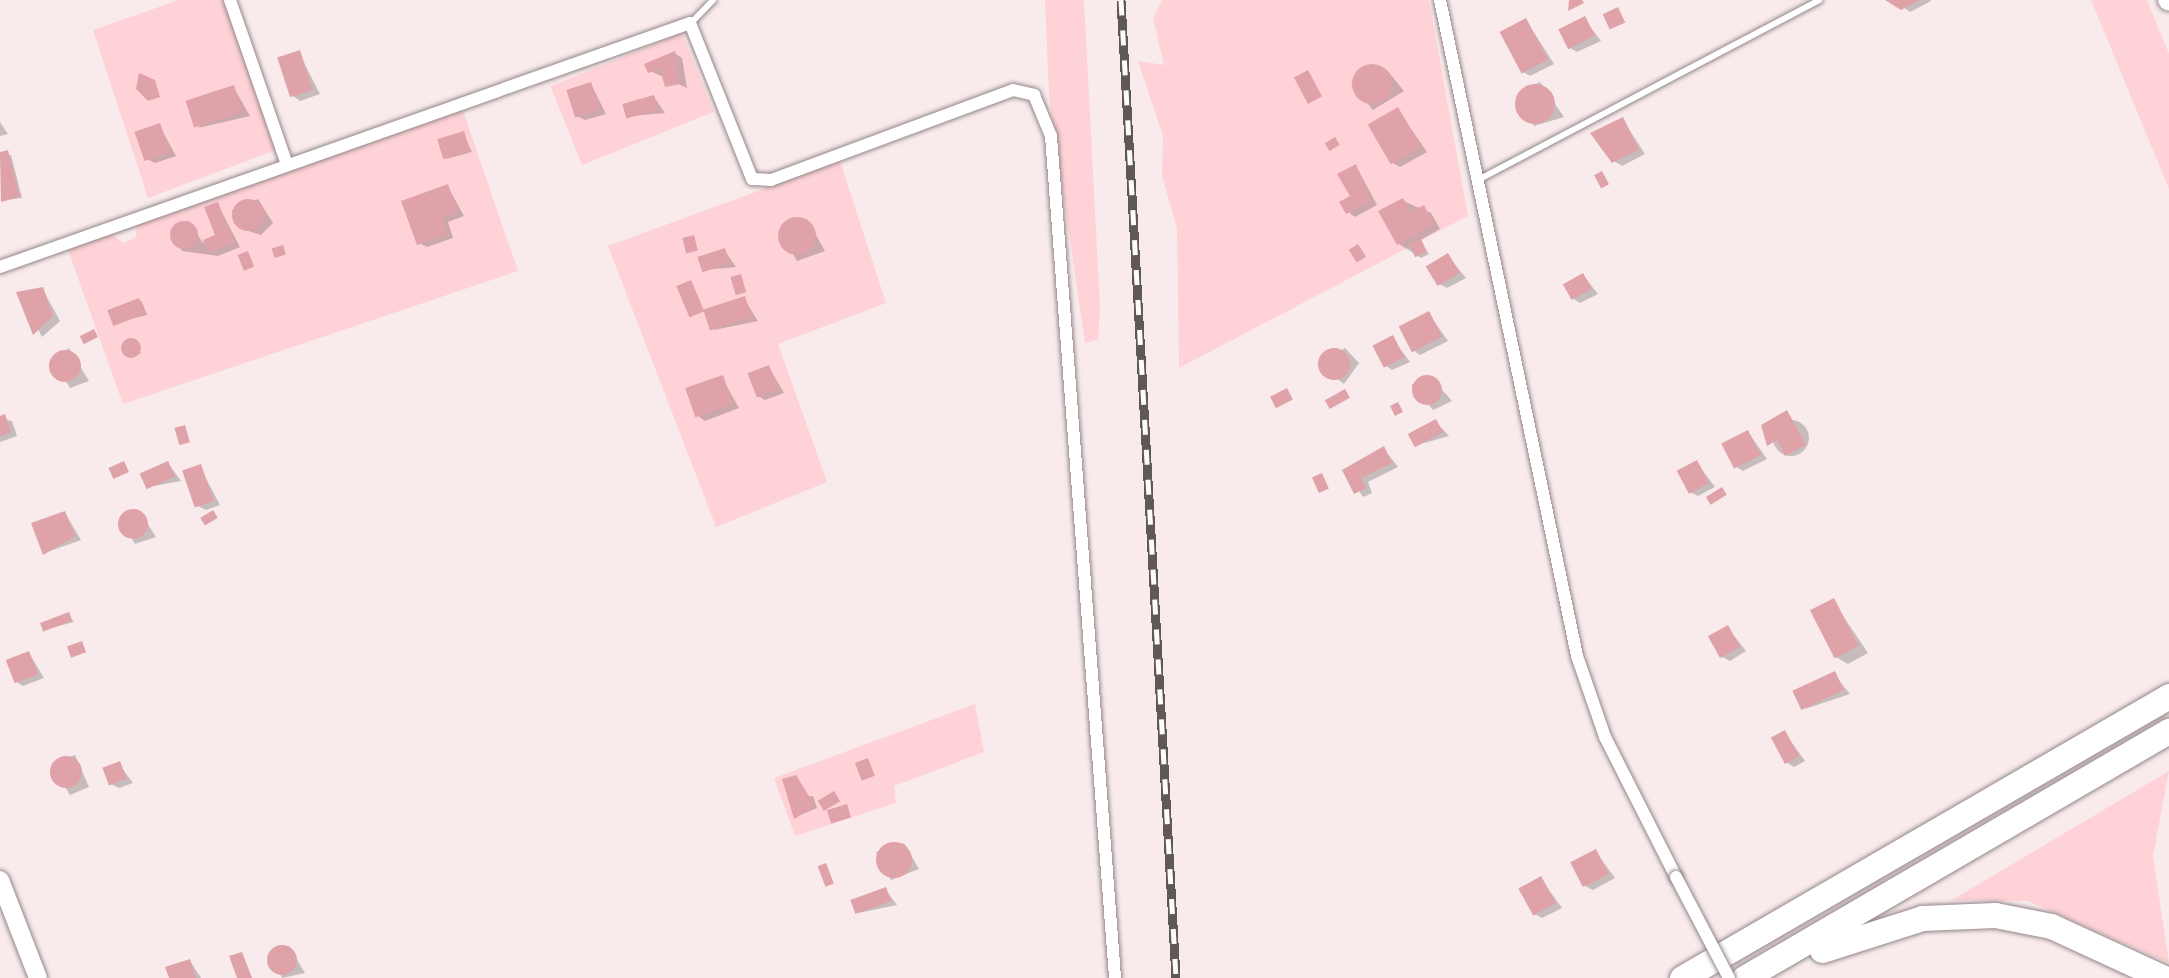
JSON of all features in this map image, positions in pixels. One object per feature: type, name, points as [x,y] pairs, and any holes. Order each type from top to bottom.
[{"type":"highway","points":[[1682,978],[2169,696]]},
{"type":"highway","points":[[1746,978],[2169,731]]},
{"type":"highway","points":[[1746,978],[1879,929],[1978,914],[2051,926],[2164,978]]},
{"type":"street","points":[[230,0],[286,162]]},
{"type":"street","points":[[1440,0],[1583,678],[1676,877],[1729,978]]},
{"type":"street","points":[[0,267],[286,162],[690,23],[752,179],[771,180],[1013,90],[1045,108],[1115,978]]},
{"type":"street","points":[[0,880],[38,978]]},
{"type":"lane","points":[[690,23],[713,0]]},
{"type":"lane","points":[[1477,181],[1820,0]]},
{"type":"shaded area","points":[[179,0],[227,0],[276,150],[148,198],[93,30]]},
{"type":"shaded area","points":[[1045,0],[1084,0],[1100,307],[1098,340],[1085,343],[1049,95]]},
{"type":"shaded area","points":[[1162,0],[1429,0],[1468,216],[1179,368],[1177,228],[1162,176],[1163,136],[1138,61],[1164,65],[1153,19]]},
{"type":"shaded area","points":[[2091,0],[2147,0],[2169,54],[2169,189]]},
{"type":"shaded area","points":[[682,33],[714,112],[582,165],[550,86]]},
{"type":"shaded area","points":[[462,108],[518,271],[123,404],[68,250],[109,232],[124,243],[136,237],[137,221]]},
{"type":"shaded area","points":[[840,161],[886,303],[778,344],[827,482],[716,527],[608,246]]},
{"type":"shaded area","points":[[975,704],[984,752],[894,786],[896,803],[795,836],[774,778]]},
{"type":"shaded area","points":[[2169,771],[2153,856],[2169,963],[2028,901],[1952,900]]},
{"type":"building","points":[[1569,0],[1582,0],[1584,3],[1568,11]]},
{"type":"building","points":[[1885,0],[1919,0],[1901,10]]},
{"type":"building","points":[[1618,7],[1625,22],[1610,30],[1603,14]]},
{"type":"building","points":[[1585,16],[1595,36],[1568,49],[1558,30]]},
{"type":"building","points":[[1526,18],[1548,59],[1522,74],[1500,32]]},
{"type":"building","points":[[300,50],[313,90],[290,97],[277,57]]},
{"type":"building","points":[[675,51],[680,84],[665,87],[660,69],[648,73],[644,64]]},
{"type":"building","points":[[1372,64],[1386,70],[1392,84],[1386,98],[1372,104],[1358,98],[1352,84],[1358,70]]},
{"type":"building","points":[[1308,70],[1322,96],[1308,104],[1294,78]]},
{"type":"building","points":[[139,73],[155,80],[160,97],[148,101],[136,89]]},
{"type":"building","points":[[591,82],[600,110],[575,118],[566,90]]},
{"type":"building","points":[[1535,84],[1549,90],[1555,104],[1549,118],[1535,124],[1521,118],[1515,104],[1521,90]]},
{"type":"building","points":[[234,85],[243,112],[194,127],[185,101]]},
{"type":"building","points":[[654,95],[658,109],[626,119],[622,104]]},
{"type":"building","points":[[1398,107],[1421,147],[1391,164],[1368,124]]},
{"type":"building","points":[[1623,117],[1639,150],[1612,163],[1590,133]]},
{"type":"building","points":[[160,123],[170,152],[145,161],[134,132]]},
{"type":"building","points":[[464,131],[470,151],[443,159],[437,139]]},
{"type":"building","points":[[1335,137],[1340,145],[1330,151],[1325,143]]},
{"type":"building","points":[[8,150],[20,197],[1,202],[0,152]]},
{"type":"building","points":[[1356,164],[1371,201],[1346,214],[1339,202],[1350,196],[1337,174]]},
{"type":"building","points":[[1602,171],[1609,184],[1601,188],[1594,175]]},
{"type":"building","points":[[448,184],[458,212],[442,218],[447,234],[417,245],[401,201]]},
{"type":"building","points":[[1403,198],[1411,212],[1424,205],[1434,225],[1397,245],[1378,211]]},
{"type":"building","points":[[248,199],[259,204],[264,215],[259,226],[248,231],[237,226],[232,215],[237,204]]},
{"type":"building","points":[[218,202],[234,243],[208,253],[203,240],[215,235],[204,207]]},
{"type":"building","points":[[797,217],[811,222],[816,236],[811,250],[797,255],[783,250],[778,236],[783,222]]},
{"type":"building","points":[[184,221],[194,225],[198,235],[194,245],[184,249],[174,245],[170,235],[174,225]]},
{"type":"building","points":[[694,235],[698,251],[686,253],[682,238]]},
{"type":"building","points":[[1421,239],[1427,252],[1415,257],[1409,244]]},
{"type":"building","points":[[1358,244],[1366,257],[1357,263],[1349,250]]},
{"type":"building","points":[[283,245],[286,255],[274,258],[272,249]]},
{"type":"building","points":[[725,248],[730,263],[702,272],[697,257]]},
{"type":"building","points":[[248,251],[254,267],[244,271],[238,255]]},
{"type":"building","points":[[1448,253],[1460,273],[1438,286],[1426,266]]},
{"type":"building","points":[[1583,273],[1592,289],[1572,300],[1563,284]]},
{"type":"building","points":[[741,274],[746,292],[736,295],[730,277]]},
{"type":"building","points":[[691,280],[704,311],[690,318],[676,286]]},
{"type":"building","points":[[43,287],[53,316],[33,335],[16,292]]},
{"type":"building","points":[[745,296],[752,317],[710,331],[703,310]]},
{"type":"building","points":[[139,298],[145,314],[113,326],[107,310]]},
{"type":"building","points":[[1429,311],[1442,337],[1412,352],[1399,326]]},
{"type":"building","points":[[94,329],[98,337],[84,344],[80,336]]},
{"type":"building","points":[[1393,335],[1404,357],[1384,368],[1373,345]]},
{"type":"building","points":[[131,338],[141,348],[131,358],[121,348]]},
{"type":"building","points":[[1334,348],[1345,353],[1350,364],[1345,375],[1334,380],[1323,375],[1318,364],[1323,353]]},
{"type":"building","points":[[65,350],[77,354],[81,366],[77,378],[65,382],[53,378],[49,366],[53,354]]},
{"type":"building","points":[[769,365],[778,389],[757,398],[748,373]]},
{"type":"building","points":[[723,375],[733,404],[695,417],[685,388]]},
{"type":"building","points":[[1427,375],[1438,379],[1442,390],[1438,401],[1427,405],[1416,401],[1412,390],[1416,379]]},
{"type":"building","points":[[1287,388],[1293,400],[1276,408],[1270,397]]},
{"type":"building","points":[[1345,389],[1350,398],[1330,409],[1325,400]]},
{"type":"building","points":[[1398,402],[1403,412],[1395,416],[1390,406]]},
{"type":"building","points":[[1787,410],[1806,445],[1785,456],[1777,440],[1767,446],[1761,425]]},
{"type":"building","points":[[5,414],[11,432],[0,436],[0,416]]},
{"type":"building","points":[[1436,419],[1443,432],[1415,447],[1408,434]]},
{"type":"building","points":[[185,425],[190,442],[179,445],[174,428]]},
{"type":"building","points":[[1748,430],[1761,455],[1734,469],[1721,444]]},
{"type":"building","points":[[1384,446],[1392,463],[1361,478],[1366,488],[1354,494],[1342,470]]},
{"type":"building","points":[[1697,460],[1709,483],[1689,494],[1677,471]]},
{"type":"building","points":[[124,461],[129,472],[113,479],[108,468]]},
{"type":"building","points":[[168,461],[175,477],[147,489],[140,474]]},
{"type":"building","points":[[201,464],[214,501],[195,507],[182,471]]},
{"type":"building","points":[[1322,473],[1329,489],[1319,493],[1312,477]]},
{"type":"building","points":[[1722,487],[1727,495],[1711,505],[1706,497]]},
{"type":"building","points":[[133,509],[144,513],[148,524],[144,535],[133,539],[122,535],[118,524],[122,513]]},
{"type":"building","points":[[213,510],[218,518],[205,526],[200,518]]},
{"type":"building","points":[[65,511],[75,536],[43,555],[31,523]]},
{"type":"building","points":[[1834,598],[1859,646],[1834,658],[1810,610]]},
{"type":"building","points":[[69,612],[72,620],[43,632],[40,623]]},
{"type":"building","points":[[1728,625],[1740,647],[1720,658],[1708,636]]},
{"type":"building","points":[[82,641],[86,652],[71,658],[67,646]]},
{"type":"building","points":[[29,651],[38,674],[15,683],[6,660]]},
{"type":"building","points":[[1835,671],[1844,690],[1801,710],[1792,691]]},
{"type":"building","points":[[1785,730],[1799,756],[1785,764],[1771,738]]},
{"type":"building","points":[[66,756],[78,760],[82,772],[78,784],[66,788],[54,784],[50,772],[54,760]]},
{"type":"building","points":[[868,758],[875,776],[862,781],[855,763]]},
{"type":"building","points":[[120,761],[127,779],[109,786],[102,768]]},
{"type":"building","points":[[796,775],[815,806],[794,819],[782,779]]},
{"type":"building","points":[[834,791],[840,801],[824,811],[818,801]]},
{"type":"building","points":[[847,804],[851,817],[831,824],[827,810]]},
{"type":"building","points":[[894,842],[907,847],[912,860],[907,873],[894,878],[881,873],[876,860],[881,847]]},
{"type":"building","points":[[1596,849],[1609,874],[1583,887],[1570,862]]},
{"type":"building","points":[[826,863],[834,884],[825,887],[818,866]]},
{"type":"building","points":[[1541,876],[1556,903],[1533,916],[1518,889]]},
{"type":"building","points":[[886,887],[891,901],[855,914],[850,900]]},
{"type":"building","points":[[282,945],[292,950],[297,960],[292,970],[282,975],[272,970],[267,960],[272,950]]},
{"type":"building","points":[[242,952],[252,978],[237,978],[229,956]]},
{"type":"building","points":[[190,959],[196,978],[169,978],[165,967]]},
{"type":"railway","points":[[1121,0],[1176,978]]}]
